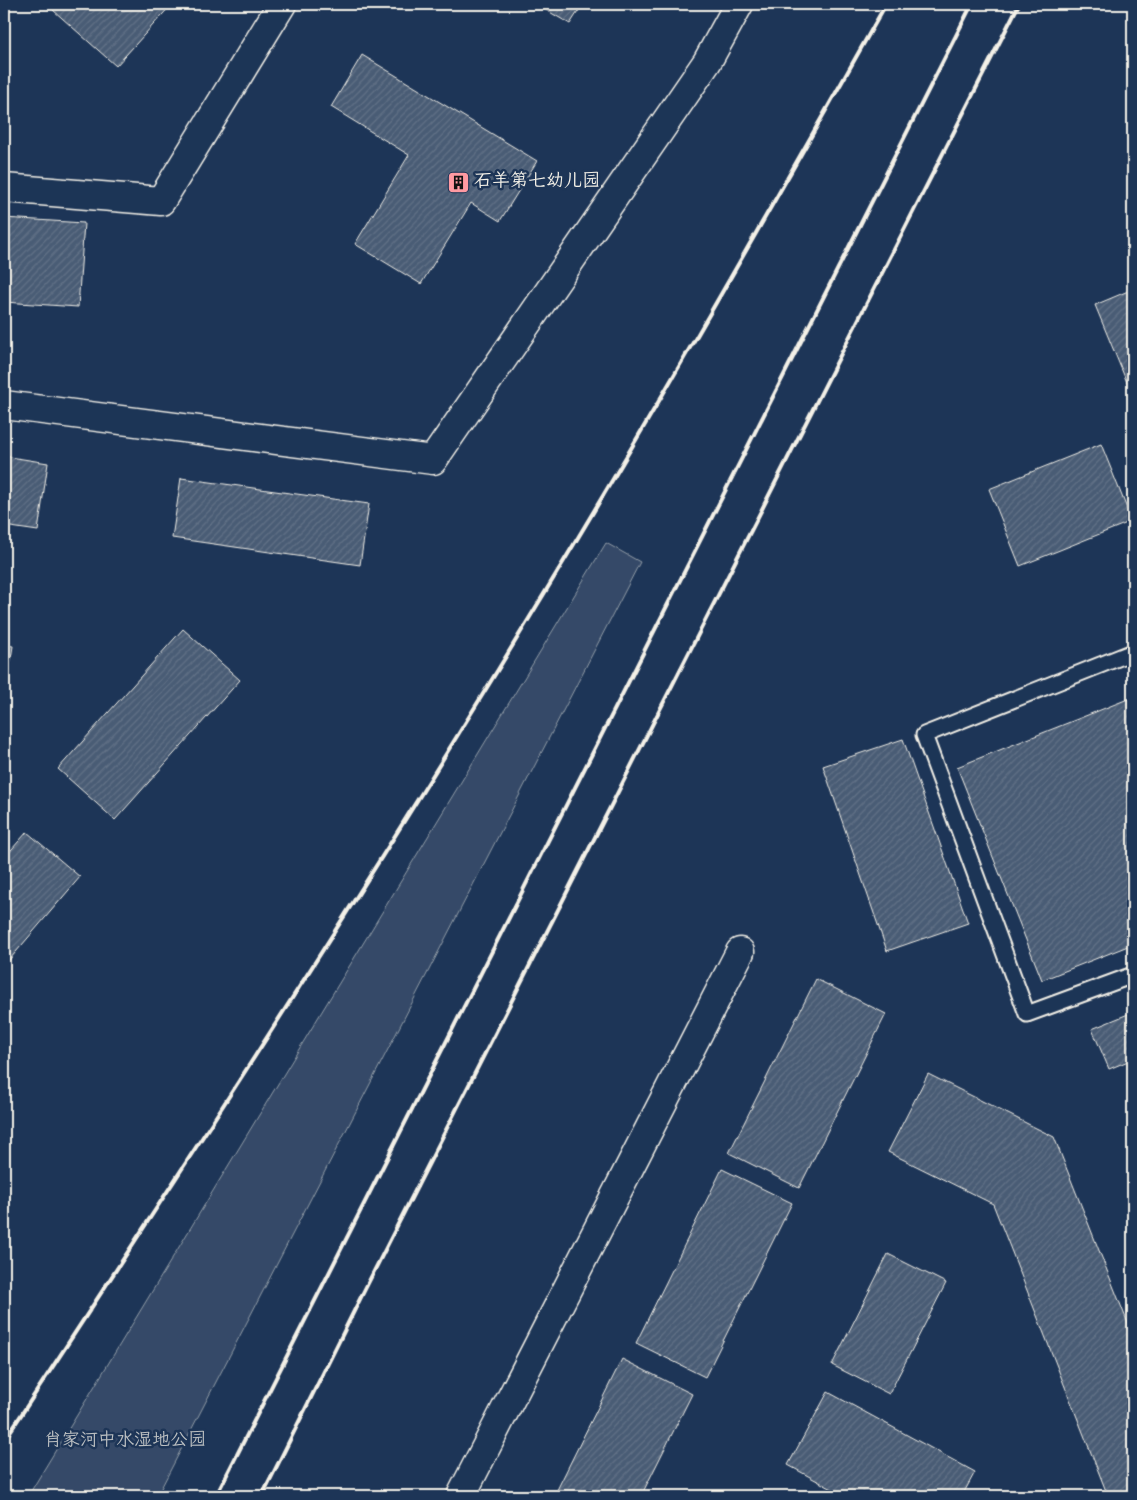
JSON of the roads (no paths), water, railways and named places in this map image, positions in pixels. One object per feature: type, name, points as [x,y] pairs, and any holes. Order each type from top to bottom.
[{"type":"street","points":[[4,188],[161,201],[282,4]]},
{"type":"street","points":[[4,405],[433,460],[707,62],[740,4]]},
{"type":"street","points":[[462,1496],[740,952]]},
{"type":"lane","points":[[1133,652],[924,735],[1027,1014],[1133,975]]},
{"type":"railway","points":[[4,1441],[272,1029],[469,717],[668,386],[886,4]]},
{"type":"railway","points":[[216,1496],[972,4]]},
{"type":"railway","points":[[262,1496],[365,1289],[1019,4]]},
{"type":"place","name":"石羊第七幼儿园","points":[[458,182]]},
{"type":"park label","name":"肖家河中水湿地公园","points":[[125,1441]]}]
